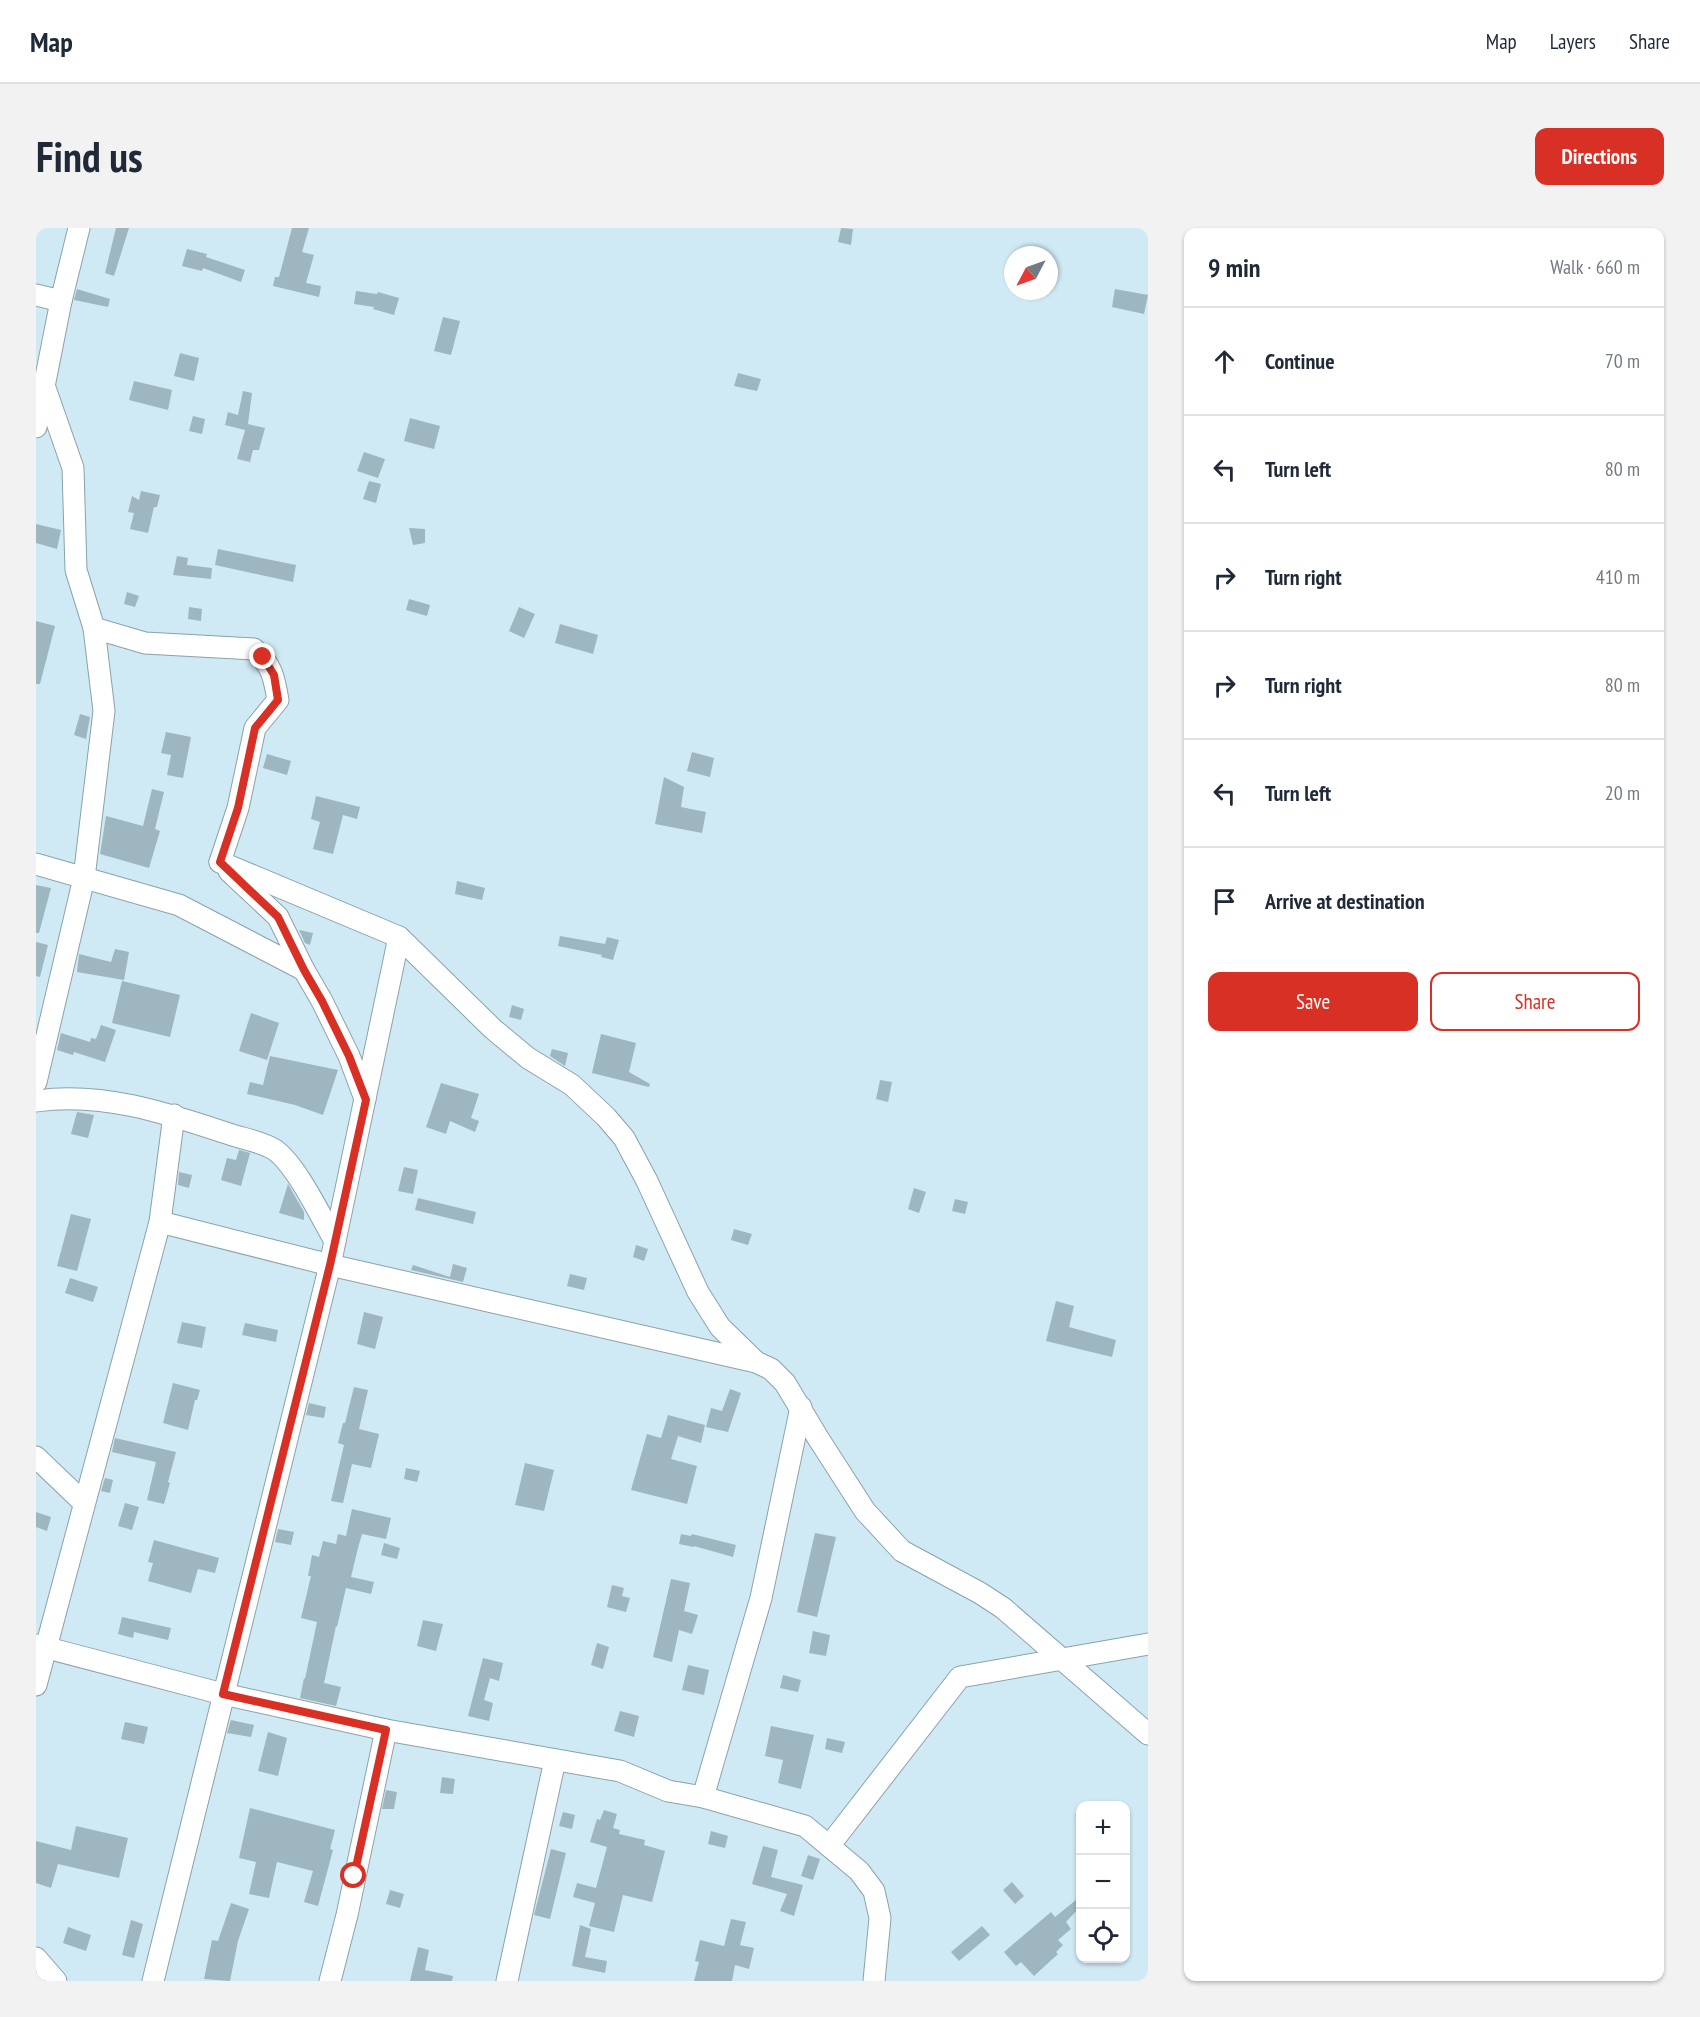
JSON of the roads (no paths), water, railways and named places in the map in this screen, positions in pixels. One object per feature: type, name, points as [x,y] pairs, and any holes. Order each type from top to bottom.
[{"type":"street","points":[[36,427],[61,301],[79,228]]},
{"type":"street","points":[[36,295],[61,301]]},
{"type":"street","points":[[36,1082],[84,878],[104,711],[94,628],[76,570],[73,468],[45,388]]},
{"type":"street","points":[[94,628],[145,643],[254,649],[263,657],[274,675],[278,700],[255,728],[238,808],[220,862]]},
{"type":"street","points":[[220,862],[399,937],[493,1029],[528,1058],[572,1085],[624,1138],[647,1181],[698,1292],[720,1327],[756,1362]]},
{"type":"street","points":[[220,862],[278,917],[349,1056],[366,1100]]},
{"type":"street","points":[[36,864],[179,905],[304,970]]},
{"type":"street","points":[[153,1981],[330,1265],[399,937]]},
{"type":"street","points":[[36,1101],[62,1097],[120,1103],[174,1115],[274,1149],[296,1174],[335,1241]]},
{"type":"street","points":[[36,1685],[41,1646],[84,1503],[159,1222],[174,1115]]},
{"type":"street","points":[[159,1222],[330,1265],[756,1362],[771,1369],[785,1383],[801,1407],[865,1511],[902,1551],[1003,1608],[1148,1734]]},
{"type":"street","points":[[703,1797],[761,1598],[801,1407]]},
{"type":"street","points":[[36,1457],[84,1503]]},
{"type":"street","points":[[828,1846],[960,1677],[1148,1644]]},
{"type":"street","points":[[41,1646],[223,1694],[386,1730],[620,1771],[668,1791],[703,1797],[805,1826],[860,1871],[874,1891],[880,1918],[874,1981]]},
{"type":"street","points":[[330,1981],[347,1915],[386,1730]]},
{"type":"street","points":[[507,1981],[555,1760]]},
{"type":"street","points":[[36,1958],[56,1981]]}]
